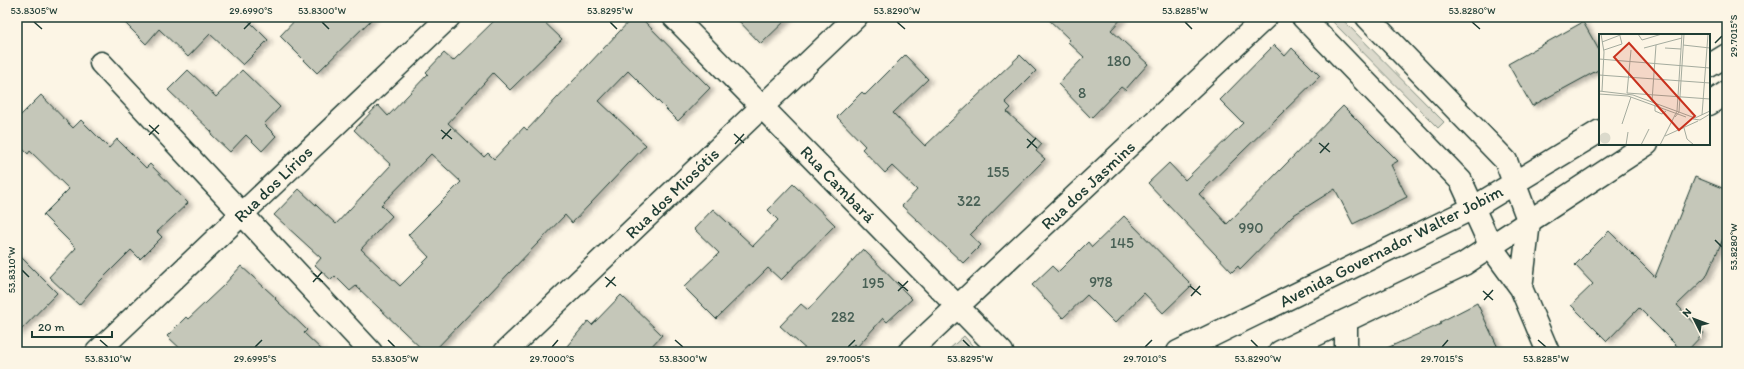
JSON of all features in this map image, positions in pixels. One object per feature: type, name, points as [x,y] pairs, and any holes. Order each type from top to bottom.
[{"type":"street","name":"Rua dos Lírios","points":[[97,352],[449,17]]},
{"type":"street","name":"Rua Cambará","points":[[674,17],[1002,352]]},
{"type":"street","name":"Rua dos Miosótis","points":[[505,352],[856,17]]},
{"type":"street","name":"Rua dos Jasmins","points":[[909,352],[1266,17]]},
{"type":"street","points":[[1303,17],[1461,181],[1491,246],[1521,288],[1548,352]]},
{"type":"street","points":[[1367,17],[1506,161],[1529,222],[1521,288]]},
{"type":"street","points":[[1710,65],[1727,55]]},
{"type":"street","points":[[101,63],[371,352]]},
{"type":"street","points":[[1710,103],[1727,92]]},
{"type":"street","name":"Avenida Governador Walter Jobim","points":[[1178,352],[1473,208],[1599,132]]},
{"type":"street","points":[[1280,352],[1464,264],[1645,145]]},
{"type":"street","points":[[1346,321],[1346,352]]},
{"type":"shaded area","points":[[1328,17],[1340,17],[1444,122],[1438,128]]},
{"type":"shaded area","points":[[964,336],[978,352],[946,352]]},
{"type":"building","points":[[119,17],[245,17],[268,40],[243,65],[210,34],[188,57],[159,29],[146,44]]},
{"type":"building","points":[[298,17],[374,17],[317,73],[280,36]]},
{"type":"building","points":[[498,17],[539,17],[562,39],[510,90],[493,73],[448,123],[484,157],[488,153],[494,159],[524,127],[527,130],[633,17],[640,17],[710,88],[678,121],[628,71],[599,101],[646,145],[572,223],[565,215],[433,352],[425,352],[356,286],[350,291],[335,276],[331,280],[315,265],[321,258],[274,215],[299,189],[336,224],[391,165],[354,130],[378,105],[388,116],[428,74],[426,72],[444,53],[453,61]],"holes":[[[431,154],[461,182],[408,235],[429,257],[400,286],[361,249],[392,216],[381,205]]]},
{"type":"building","points":[[735,17],[789,17],[761,44]]},
{"type":"building","points":[[1046,17],[1123,17],[1111,30],[1148,64],[1125,90],[1121,87],[1091,118],[1058,84],[1084,57],[1068,42],[1070,40]]},
{"type":"building","points":[[1583,22],[1599,50],[1599,70],[1532,106],[1508,64]]},
{"type":"building","points":[[1274,45],[1285,56],[1292,48],[1320,76],[1199,194],[1227,224],[1343,106],[1398,161],[1391,165],[1407,197],[1353,224],[1335,189],[1292,216],[1240,269],[1238,266],[1232,272],[1148,183],[1169,163],[1185,180],[1243,123],[1220,100]]},
{"type":"building","points":[[905,55],[928,79],[893,113],[925,146],[1020,55],[1036,71],[1005,102],[1011,108],[1007,112],[1042,144],[1036,151],[1045,159],[970,235],[981,245],[963,263],[902,206],[917,190],[892,166],[885,173],[862,149],[865,146],[837,117],[862,92],[865,95]]},
{"type":"building","points":[[188,70],[216,97],[242,70],[280,107],[264,124],[276,136],[262,151],[246,135],[230,152],[211,134],[212,132],[168,90]]},
{"type":"building","points":[[41,95],[73,128],[81,120],[109,148],[117,139],[146,168],[150,164],[188,203],[157,232],[162,237],[140,259],[131,250],[98,283],[79,305],[49,277],[76,248],[43,215],[69,189],[30,151],[28,154],[17,143],[17,119]]},
{"type":"building","points":[[1695,177],[1727,190],[1727,230],[1706,277],[1677,305],[1704,333],[1686,352],[1683,352],[1639,308],[1607,341],[1571,305],[1593,284],[1575,265],[1609,231],[1655,277]]},
{"type":"building","points":[[793,184],[835,225],[781,280],[768,268],[716,319],[684,287],[719,253],[694,229],[713,209],[753,246],[778,220],[768,210]]},
{"type":"building","points":[[1124,216],[1192,285],[1163,313],[1144,293],[1115,323],[1087,295],[1063,318],[1032,285],[1052,266],[1058,272],[1088,242],[1092,247]]},
{"type":"building","points":[[863,249],[912,299],[887,322],[883,318],[857,347],[854,344],[846,352],[809,352],[780,326],[801,304],[808,310]]},
{"type":"building","points":[[17,253],[57,293],[17,334]]},
{"type":"building","points":[[241,266],[276,298],[275,299],[307,330],[304,333],[324,352],[184,352],[167,336],[186,317],[188,319],[224,285]]},
{"type":"building","points":[[621,295],[662,335],[646,352],[562,352],[588,321],[592,325]]},
{"type":"building","points":[[1477,303],[1500,352],[1378,352],[1441,324],[1440,322]]}]
